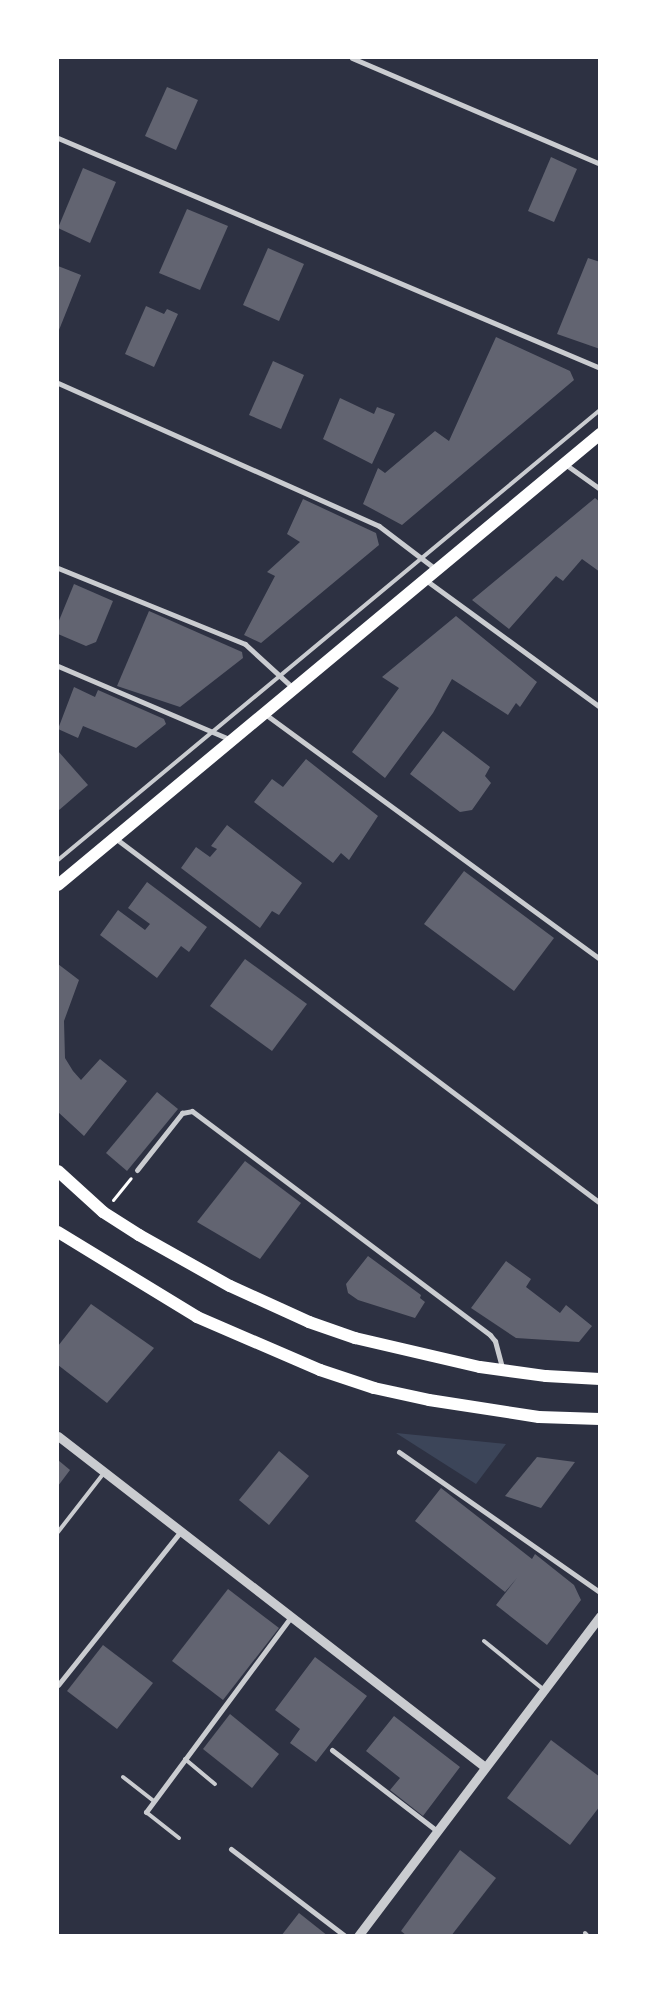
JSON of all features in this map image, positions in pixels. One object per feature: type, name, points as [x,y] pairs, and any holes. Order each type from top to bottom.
[{"type":"main road","points":[[58,885],[229,739],[427,581],[600,434]]},
{"type":"main road","points":[[58,1171],[102,1212],[230,1286],[309,1322],[408,1352],[503,1371],[600,1379]]},
{"type":"main road","points":[[58,1232],[197,1317],[320,1370],[374,1388],[429,1400],[539,1417],[600,1419]]},
{"type":"street","points":[[352,58],[600,164]]},
{"type":"street","points":[[58,138],[600,368]]},
{"type":"street","points":[[58,383],[379,526],[438,571]]},
{"type":"street","points":[[565,464],[600,489]]},
{"type":"street","points":[[58,568],[245,644],[294,688]]},
{"type":"street","points":[[427,581],[600,707]]},
{"type":"street","points":[[58,666],[229,739]]},
{"type":"street","points":[[262,713],[600,959]]},
{"type":"street","points":[[114,837],[600,1203]]},
{"type":"street","points":[[137,1170],[182,1113],[192,1111],[490,1335],[495,1341],[503,1371]]},
{"type":"street","points":[[58,1436],[485,1767]]},
{"type":"street","points":[[399,1452],[600,1592]]},
{"type":"street","points":[[58,1685],[180,1532]]},
{"type":"street","points":[[358,1936],[600,1616]]},
{"type":"street","points":[[146,1812],[292,1617]]},
{"type":"street","points":[[332,1750],[437,1831]]},
{"type":"street","points":[[231,1849],[345,1936]]},
{"type":"lane","points":[[58,860],[210,731],[281,675],[600,410]]},
{"type":"lane","points":[[58,1532],[104,1473]]},
{"type":"lane","points":[[484,1641],[544,1690]]},
{"type":"lane","points":[[185,1759],[214,1784]]},
{"type":"lane","points":[[123,1777],[154,1801]]},
{"type":"lane","points":[[146,1812],[179,1838]]},
{"type":"path","points":[[102,1212],[137,1170]]},
{"type":"shaded area","points":[[396,1433],[506,1444],[476,1484]]},
{"type":"building","points":[[167,87],[198,100],[176,150],[145,136]]},
{"type":"building","points":[[551,157],[577,169],[554,222],[528,211]]},
{"type":"building","points":[[83,168],[116,182],[90,243],[58,228]]},
{"type":"building","points":[[187,209],[228,226],[200,290],[159,273]]},
{"type":"building","points":[[268,248],[304,264],[279,321],[243,305]]},
{"type":"building","points":[[588,258],[600,262],[600,349],[557,334]]},
{"type":"building","points":[[58,266],[81,275],[59,330],[58,329]]},
{"type":"building","points":[[146,306],[164,314],[167,309],[178,314],[154,367],[125,354]]},
{"type":"building","points":[[496,337],[570,371],[574,380],[402,525],[363,504],[378,468],[385,473],[435,431],[449,441]]},
{"type":"building","points":[[273,361],[304,375],[281,429],[249,415]]},
{"type":"building","points":[[340,398],[374,414],[377,407],[395,414],[372,464],[323,439]]},
{"type":"building","points":[[595,498],[600,502],[600,572],[582,559],[563,581],[556,576],[509,629],[472,600]]},
{"type":"building","points":[[303,499],[376,533],[379,545],[261,643],[244,635],[275,576],[267,572],[300,542],[287,534]]},
{"type":"building","points":[[74,584],[113,601],[96,642],[86,646],[58,634],[58,623]]},
{"type":"building","points":[[149,611],[242,652],[243,658],[180,707],[117,686]]},
{"type":"building","points":[[456,616],[537,682],[520,707],[516,703],[508,715],[452,679],[433,713],[385,778],[352,752],[399,688],[382,677]]},
{"type":"building","points":[[74,687],[95,697],[98,690],[164,719],[166,724],[136,748],[83,726],[78,738],[58,729]]},
{"type":"building","points":[[443,731],[490,767],[485,776],[491,783],[472,810],[460,812],[410,774]]},
{"type":"building","points":[[58,751],[88,785],[58,811]]},
{"type":"building","points":[[306,759],[378,816],[349,860],[341,853],[333,863],[254,802],[272,779],[283,787]]},
{"type":"building","points":[[227,825],[302,883],[279,915],[272,911],[260,928],[181,868],[196,847],[210,857],[217,849],[211,846]]},
{"type":"building","points":[[464,871],[554,938],[514,991],[424,924]]},
{"type":"building","points":[[147,882],[207,927],[189,952],[181,946],[157,978],[100,935],[118,910],[145,930],[150,924],[128,908]]},
{"type":"building","points":[[245,959],[307,1004],[272,1051],[210,1006]]},
{"type":"building","points":[[58,964],[79,980],[64,1021],[65,1058],[81,1080],[100,1059],[127,1081],[84,1136],[58,1112]]},
{"type":"building","points":[[157,1092],[178,1109],[127,1171],[106,1153]]},
{"type":"building","points":[[245,1161],[301,1203],[260,1259],[197,1222]]},
{"type":"building","points":[[368,1256],[421,1295],[420,1298],[425,1302],[415,1318],[358,1300],[348,1293],[346,1284]]},
{"type":"building","points":[[506,1261],[531,1279],[526,1287],[560,1313],[566,1305],[592,1326],[579,1342],[516,1338],[471,1308]]},
{"type":"building","points":[[91,1304],[154,1348],[107,1403],[58,1365],[58,1346]]},
{"type":"building","points":[[279,1451],[309,1476],[269,1525],[239,1500]]},
{"type":"building","points":[[537,1457],[575,1462],[541,1508],[505,1496]]},
{"type":"building","points":[[58,1460],[70,1470],[58,1486]]},
{"type":"building","points":[[441,1488],[532,1559],[535,1554],[574,1585],[581,1600],[547,1645],[496,1605],[517,1578],[505,1592],[415,1521]]},
{"type":"building","points":[[228,1589],[279,1628],[223,1700],[172,1661]]},
{"type":"building","points":[[103,1645],[153,1683],[117,1729],[67,1691]]},
{"type":"building","points":[[315,1657],[367,1696],[316,1762],[290,1743],[300,1729],[275,1710]]},
{"type":"building","points":[[230,1714],[279,1754],[252,1788],[203,1749]]},
{"type":"building","points":[[394,1716],[460,1767],[423,1816],[390,1790],[400,1778],[366,1751]]},
{"type":"building","points":[[551,1740],[600,1777],[600,1806],[570,1845],[507,1798]]},
{"type":"building","points":[[460,1850],[496,1878],[451,1936],[407,1936],[401,1931]]},
{"type":"building","points":[[299,1913],[328,1936],[281,1936]]}]
